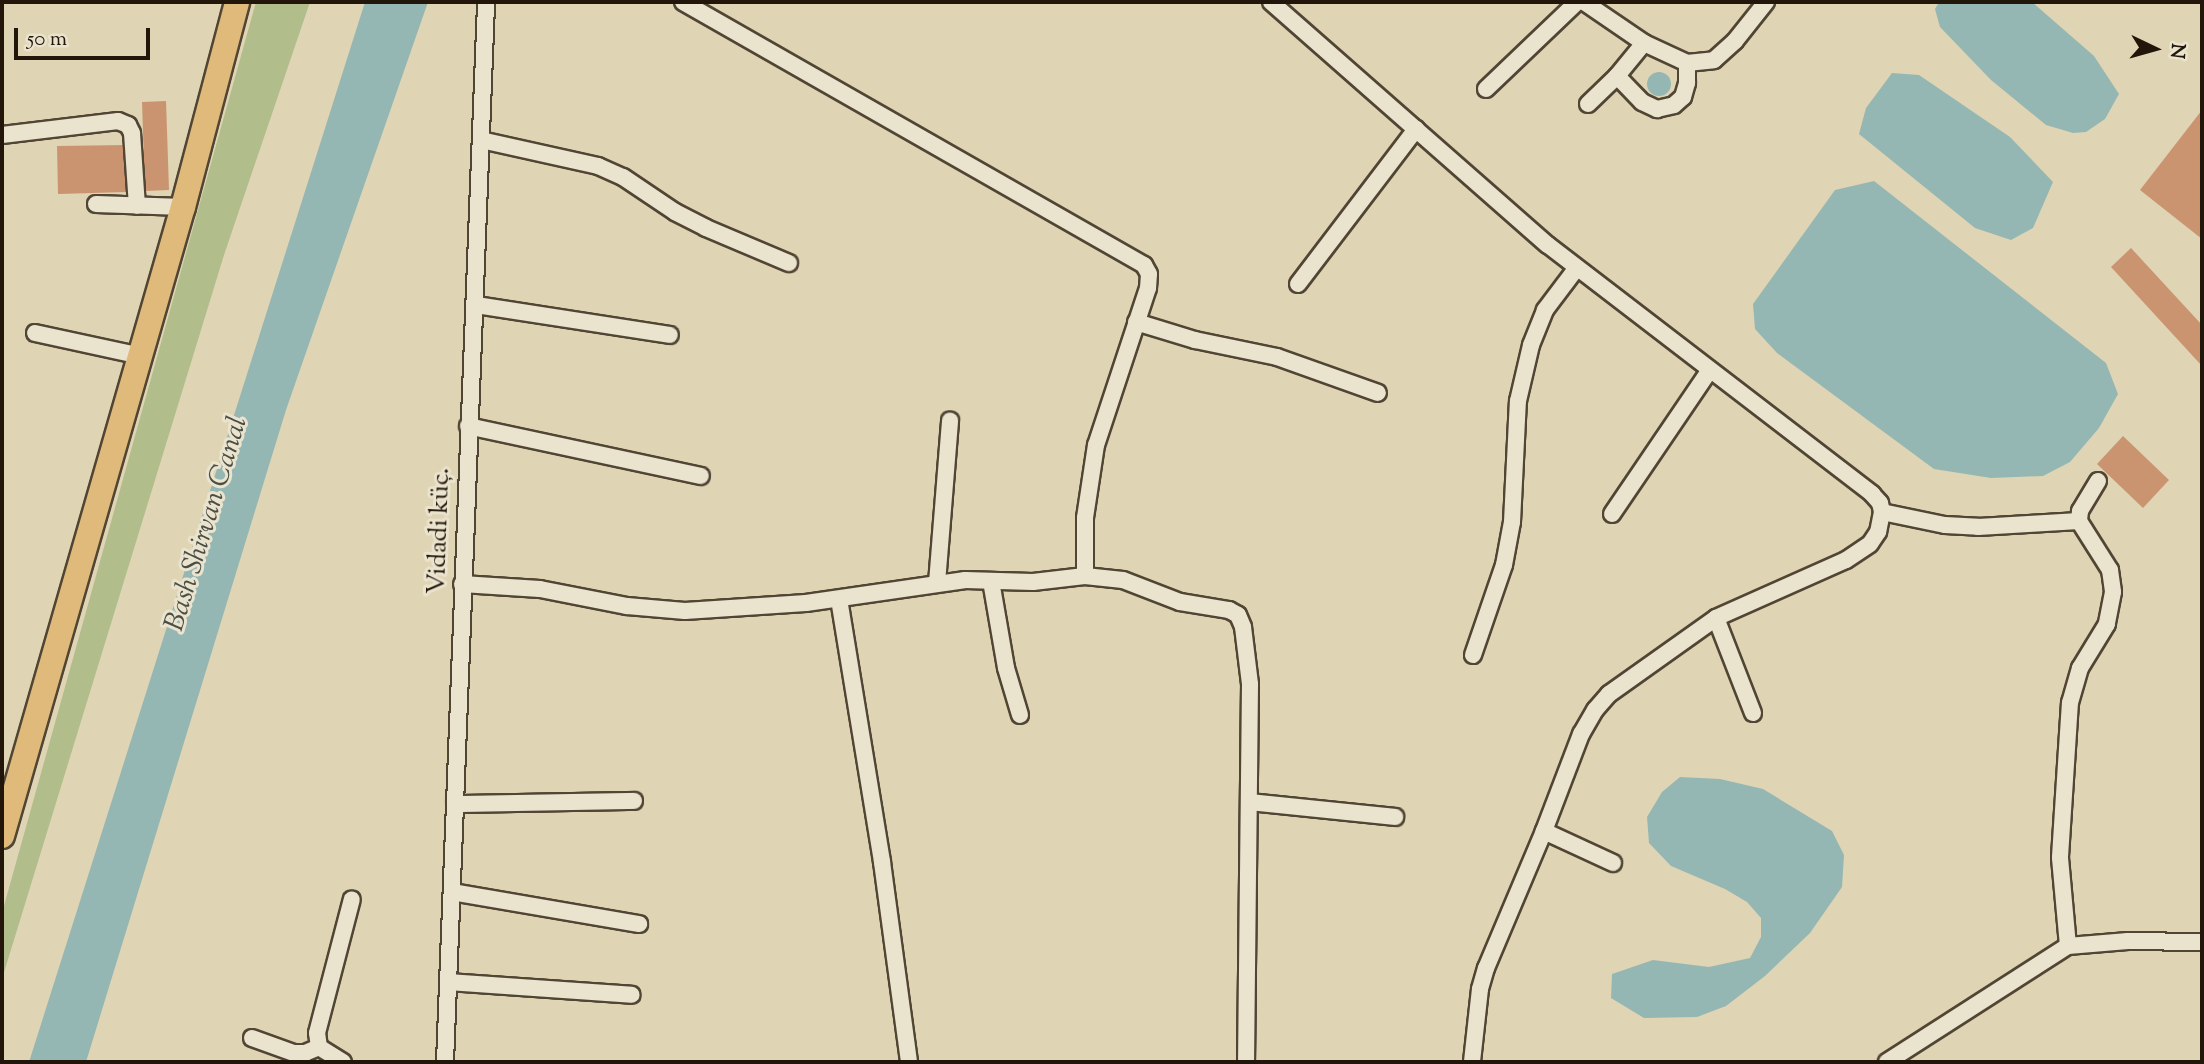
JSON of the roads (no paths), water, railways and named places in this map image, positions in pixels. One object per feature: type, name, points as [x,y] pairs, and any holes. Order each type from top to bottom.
[{"type":"main road","points":[[2,836],[183,207],[237,2]]},
{"type":"street","name":"Vidadi küç.","points":[[445,1062],[486,2]]},
{"type":"street","points":[[683,2],[1144,265],[1149,274],[1148,288],[1096,445],[1086,508],[1085,576]]},
{"type":"street","points":[[1271,2],[1576,269],[1872,494],[1880,503],[1882,512],[1878,532],[1870,544],[1846,560],[1716,618],[1609,694],[1595,710],[1581,734],[1544,831],[1486,968],[1480,989],[1472,1062]]},
{"type":"street","points":[[1486,89],[1577,2]]},
{"type":"street","points":[[1584,2],[1644,43],[1687,63],[1714,60],[1735,41],[1766,2]]},
{"type":"street","points":[[1588,104],[1617,76],[1644,43]]},
{"type":"street","points":[[1617,76],[1642,102],[1657,108],[1674,105],[1683,97],[1687,83],[1687,63]]},
{"type":"street","points":[[2,135],[118,121],[128,125],[132,133],[137,206]]},
{"type":"street","points":[[1298,284],[1416,129]]},
{"type":"street","points":[[481,140],[598,166],[623,177],[696,223],[789,263]]},
{"type":"street","points":[[96,204],[183,207]]},
{"type":"street","points":[[1473,655],[1504,565],[1510,533],[1518,401],[1531,345],[1545,310],[1576,269]]},
{"type":"street","points":[[476,305],[670,335]]},
{"type":"street","points":[[1136,322],[1195,340],[1277,356],[1378,393]]},
{"type":"street","points":[[35,333],[141,356]]},
{"type":"street","points":[[1612,514],[1710,370]]},
{"type":"street","points":[[937,583],[950,421]]},
{"type":"street","points":[[468,426],[701,476]]},
{"type":"street","points":[[2068,946],[2060,858],[2070,702],[2080,668],[2107,624],[2113,592],[2110,570],[2079,521],[2080,511],[2098,481]]},
{"type":"street","points":[[1882,512],[1945,525],[1979,527],[2079,521]]},
{"type":"street","points":[[462,584],[540,589],[627,606],[685,611],[839,599],[937,583],[1034,582],[1085,576],[1123,580],[1180,602],[1229,610],[1238,615],[1243,627],[1250,684],[1246,1062]]},
{"type":"street","points":[[991,581],[1006,668],[1020,715]]},
{"type":"street","points":[[839,599],[882,862],[909,1062]]},
{"type":"street","points":[[1716,618],[1752,713]]},
{"type":"street","points":[[455,804],[634,801]]},
{"type":"street","points":[[1250,802],[1395,817]]},
{"type":"street","points":[[1544,831],[1613,863]]},
{"type":"street","points":[[452,892],[639,924]]},
{"type":"street","points":[[319,1047],[320,1017],[352,899]]},
{"type":"street","points":[[1887,1062],[2068,946],[2128,941],[2202,942]]},
{"type":"street","points":[[448,982],[632,995]]},
{"type":"street","points":[[252,1038],[294,1053],[305,1053],[319,1047]]},
{"type":"street","points":[[319,1047],[343,1062]]},
{"type":"water","name":"Bash Shirvan Canal","points":[[365,2],[428,2],[286,410],[86,1062],[29,1062]]},
{"type":"water","points":[[1939,2],[2032,2],[2094,56],[2119,94],[2105,119],[2086,132],[2073,133],[2046,125],[1991,80],[1940,27],[1935,9]]},
{"type":"water","points":[[1659,72],[1670,79],[1671,84],[1664,95],[1659,96],[1648,89],[1647,84],[1654,73]]},
{"type":"water","points":[[1892,73],[1919,75],[2010,137],[2053,182],[2033,228],[2011,240],[1975,228],[1859,134],[1866,108]]},
{"type":"water","points":[[1874,181],[2106,363],[2118,394],[2099,428],[2070,462],[2043,476],[1991,478],[1934,469],[1777,353],[1755,329],[1753,304],[1835,190]]},
{"type":"water","points":[[1680,777],[1720,779],[1763,789],[1832,831],[1844,855],[1842,887],[1810,933],[1765,976],[1726,1006],[1697,1017],[1644,1018],[1611,998],[1612,974],[1653,960],[1709,967],[1750,958],[1761,937],[1761,918],[1747,902],[1725,889],[1671,866],[1649,843],[1647,817],[1662,792]]}]
